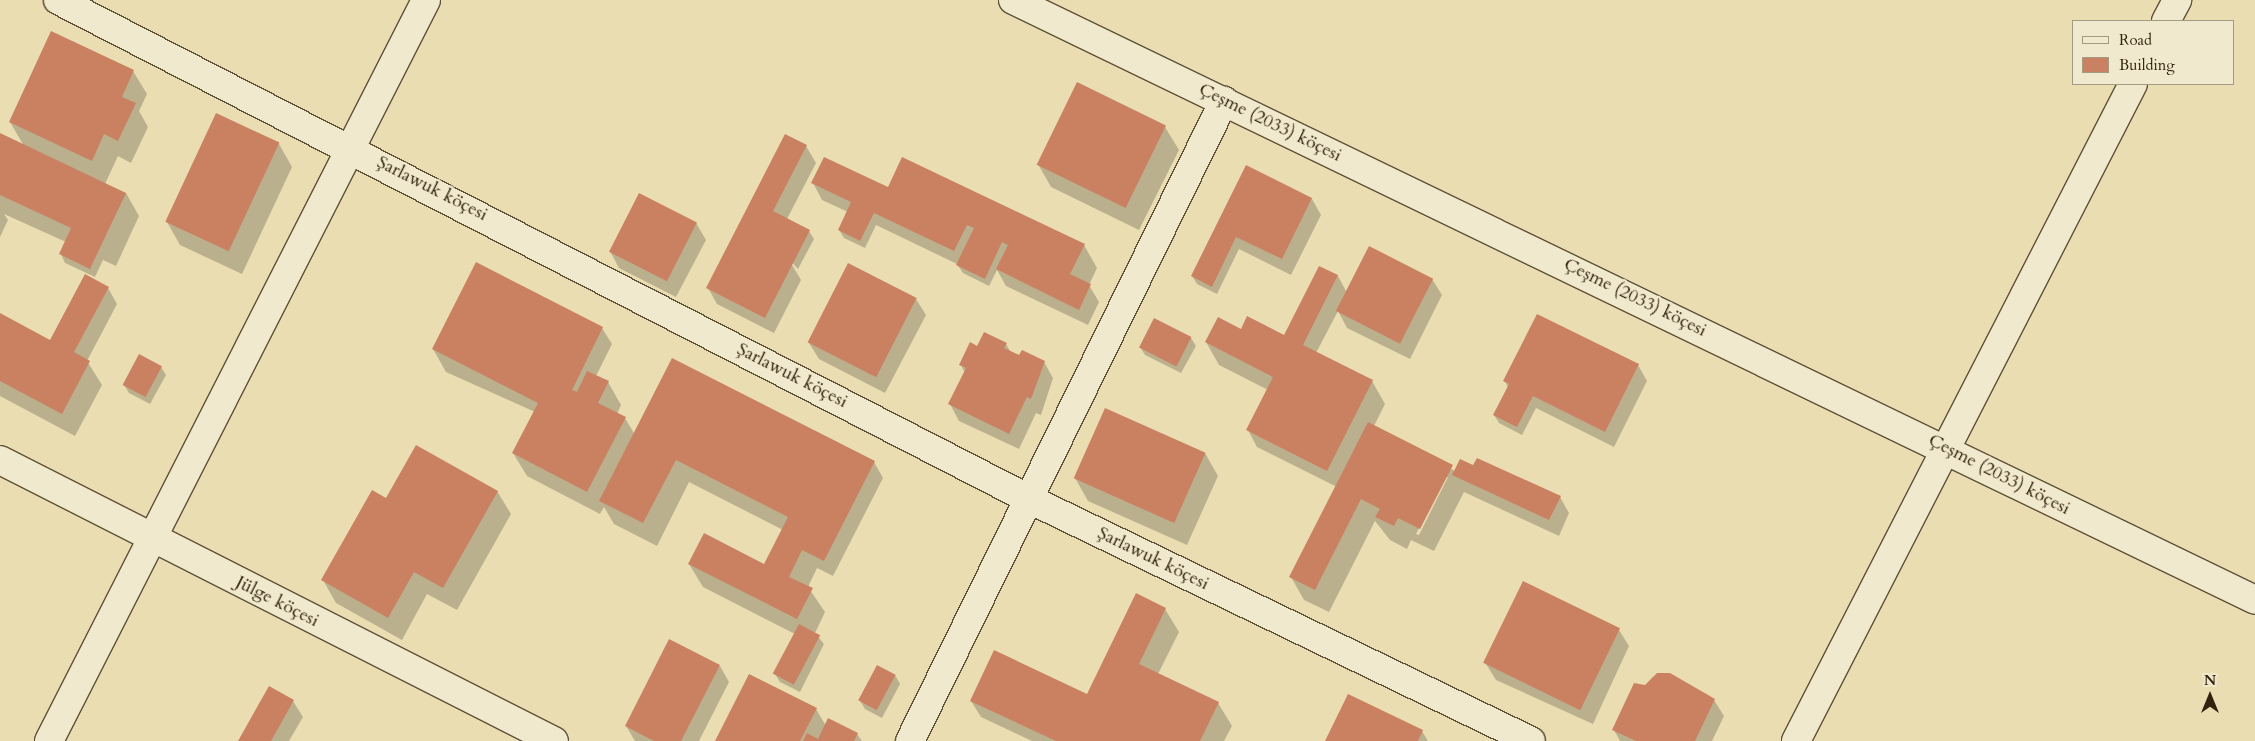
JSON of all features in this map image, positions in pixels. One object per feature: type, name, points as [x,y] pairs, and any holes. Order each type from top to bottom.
[{"type":"street","name":"Şarlawuk köçesi","points":[[58,0],[351,147],[1029,499],[1531,741]]},
{"type":"street","points":[[50,741],[426,0]]},
{"type":"street","name":"Çeşme (2033) köçesi","points":[[1012,0],[1943,446],[2004,481],[2255,600]]},
{"type":"street","points":[[2167,20],[2177,0]]},
{"type":"street","points":[[1796,741],[1943,446],[2132,85]]},
{"type":"street","points":[[910,741],[1224,102]]},
{"type":"street","name":"Jülge köçesi","points":[[0,460],[152,539],[554,741]]},
{"type":"building","points":[[51,31],[134,70],[122,97],[136,103],[118,141],[104,134],[92,161],[9,122]]},
{"type":"building","points":[[1077,82],[1166,125],[1126,208],[1037,165]]},
{"type":"building","points":[[216,113],[279,143],[229,251],[165,222]]},
{"type":"building","points":[[0,133],[126,193],[90,269],[59,254],[71,228],[0,195]]},
{"type":"building","points":[[785,134],[807,145],[773,211],[810,230],[765,318],[706,288]]},
{"type":"building","points":[[824,157],[888,187],[902,157],[1085,244],[1070,274],[1091,284],[1079,310],[996,269],[1008,245],[1002,242],[985,279],[956,265],[974,228],[967,225],[954,251],[874,213],[860,241],[838,230],[851,202],[811,183]]},
{"type":"building","points":[[1246,165],[1312,198],[1282,259],[1236,237],[1212,287],[1191,276]]},
{"type":"building","points":[[639,193],[697,223],[667,281],[609,252]]},
{"type":"building","points":[[1369,246],[1433,279],[1400,344],[1336,311]]},
{"type":"building","points":[[476,262],[603,327],[572,390],[577,392],[587,371],[609,381],[598,403],[626,417],[587,492],[512,453],[538,403],[432,349]]},
{"type":"building","points":[[848,263],[917,298],[876,377],[808,342]]},
{"type":"building","points":[[1319,266],[1338,275],[1303,345],[1373,380],[1327,471],[1246,430],[1273,377],[1205,342],[1218,317],[1241,329],[1247,316],[1284,335]]},
{"type":"building","points":[[85,274],[109,287],[74,352],[90,361],[62,414],[0,381],[0,313],[50,340]]},
{"type":"building","points":[[1537,314],[1639,364],[1605,432],[1533,396],[1517,427],[1493,415],[1509,384],[1503,381]]},
{"type":"building","points":[[1154,318],[1191,337],[1176,366],[1139,347]]},
{"type":"building","points":[[984,332],[1007,343],[1004,348],[1019,355],[1022,350],[1045,361],[1031,399],[1027,397],[1009,434],[948,404],[966,368],[959,365],[970,342],[977,346]]},
{"type":"building","points":[[139,354],[162,366],[146,397],[123,385]]},
{"type":"building","points":[[672,358],[875,461],[824,561],[802,550],[789,577],[813,588],[797,619],[688,564],[704,533],[764,564],[788,517],[676,460],[643,523],[599,501]]},
{"type":"building","points":[[1105,408],[1205,453],[1174,523],[1074,478]]},
{"type":"building","points":[[1368,422],[1453,465],[1420,529],[1398,518],[1394,526],[1375,517],[1380,509],[1361,499],[1315,590],[1289,577]]},
{"type":"building","points":[[416,445],[498,491],[443,588],[414,572],[388,618],[321,580],[372,490],[386,498]]},
{"type":"building","points":[[1477,458],[1561,496],[1549,520],[1452,475],[1460,459],[1473,465]]},
{"type":"building","points":[[1523,581],[1620,628],[1580,710],[1483,663]]},
{"type":"building","points":[[1136,593],[1166,608],[1139,664],[1219,702],[1200,741],[1056,741],[970,701],[994,650],[1087,694]]},
{"type":"building","points":[[799,624],[820,635],[794,685],[773,673]]},
{"type":"building","points":[[669,639],[720,665],[681,741],[654,741],[625,726]]},
{"type":"building","points":[[877,665],[896,675],[877,710],[858,700]]},
{"type":"building","points":[[1657,673],[1670,673],[1715,699],[1695,741],[1636,741],[1612,730],[1634,683],[1645,685]]},
{"type":"building","points":[[749,674],[817,708],[800,741],[715,741]]},
{"type":"building","points":[[269,686],[294,700],[271,741],[238,741]]},
{"type":"building","points":[[1348,694],[1423,730],[1418,741],[1325,741]]},
{"type":"building","points":[[828,718],[858,733],[854,741],[803,741],[807,733],[818,739]]}]
